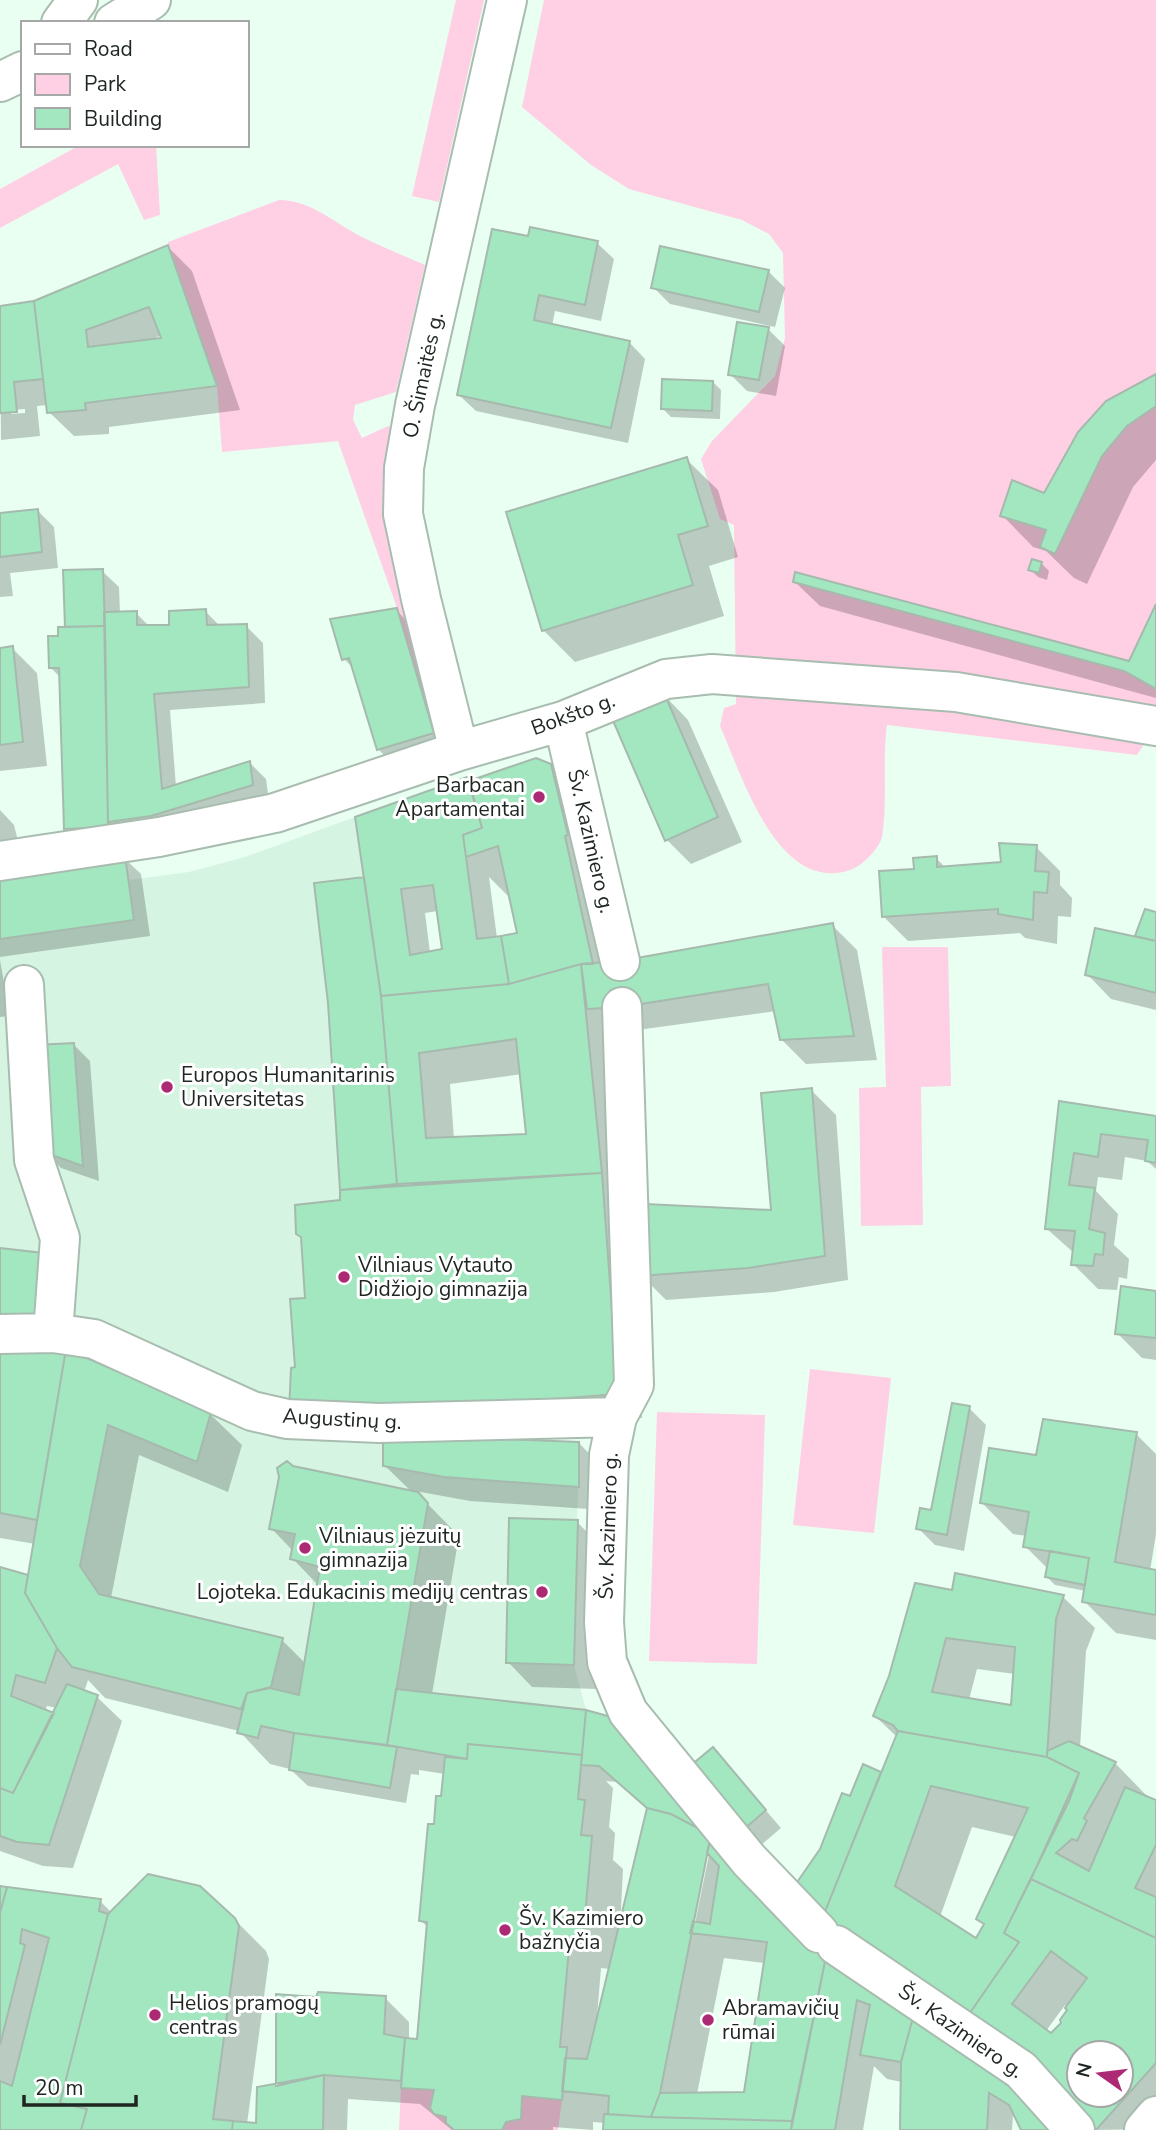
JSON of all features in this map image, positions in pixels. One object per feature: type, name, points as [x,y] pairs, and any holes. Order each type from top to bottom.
[{"type":"street","points":[[62,21],[78,0]]},
{"type":"street","points":[[117,21],[151,0]]},
{"type":"street","name":"O. Šimaitės g.","points":[[459,751],[403,514],[404,468],[412,421],[507,0]]},
{"type":"street","points":[[0,82],[21,72]]},
{"type":"street","name":"Bokšto g.","points":[[0,861],[159,837],[263,816],[459,751],[563,721],[666,679],[712,674],[956,692],[1156,726]]},
{"type":"street","name":"Šv. Kazimiero g.","points":[[563,721],[620,961]]},
{"type":"street","points":[[24,985],[34,1160],[60,1238],[53,1333]]},
{"type":"street","name":"Šv. Kazimiero g.","points":[[622,1007],[634,1385],[617,1417],[609,1455],[604,1622],[607,1662],[616,1689],[628,1712],[749,1860],[827,1939],[1021,2070],[1075,2130]]},
{"type":"street","name":"Augustinų g.","points":[[0,1334],[53,1333],[94,1339],[252,1411],[287,1419],[379,1423],[617,1417]]},
{"type":"street","points":[[1144,2130],[1156,2116]]},
{"type":"shaded area","points":[[355,817],[364,877],[314,883],[328,1003],[340,1189],[602,1173],[618,1394],[289,1412],[0,1318],[0,873],[125,856],[129,880],[189,872],[245,857]]},
{"type":"shaded area","name":"Vilniaus jėzuitų gimnazija","points":[[66,1349],[211,1412],[301,1437],[348,1443],[445,1437],[579,1442],[574,1665],[586,1710],[582,1755],[467,1759],[398,1747],[390,1788],[289,1770],[294,1733],[261,1726],[258,1738],[237,1733],[241,1709],[72,1667],[57,1648],[25,1593],[37,1520],[0,1513],[0,1352]]},
{"type":"green space","points":[[456,0],[484,0],[439,202],[412,196]]},
{"type":"green space","points":[[544,0],[1156,0],[1156,726],[1137,755],[887,725],[884,823],[882,837],[873,852],[850,870],[824,873],[802,865],[783,848],[752,799],[720,726],[724,708],[736,704],[734,525],[720,519],[701,459],[712,441],[775,376],[785,338],[783,253],[769,234],[742,220],[629,189],[591,165],[522,107]]},
{"type":"green space","points":[[76,147],[156,147],[160,215],[144,220],[118,164],[0,228],[0,189]]},
{"type":"green space","points":[[279,200],[313,208],[364,238],[425,265],[396,392],[355,405],[353,420],[362,438],[388,426],[397,429],[441,729],[434,733],[397,608],[338,441],[222,452],[217,386],[168,242]]},
{"type":"green space","points":[[882,947],[948,947],[951,1086],[921,1087],[923,1225],[861,1226],[859,1088],[886,1087]]},
{"type":"green space","points":[[810,1369],[891,1378],[874,1533],[793,1525]]},
{"type":"green space","points":[[657,1412],[765,1415],[757,1664],[649,1661]]},
{"type":"green space","points":[[401,2088],[434,2090],[430,2108],[434,2114],[446,2117],[446,2123],[454,2130],[399,2130]]},
{"type":"green space","points":[[522,2096],[562,2100],[558,2130],[502,2130],[506,2122],[521,2119]]},
{"type":"building","points":[[530,227],[598,241],[585,305],[539,295],[534,320],[630,341],[611,428],[457,395],[492,229],[528,236]]},
{"type":"building","points":[[168,245],[217,386],[85,403],[86,410],[47,413],[34,301]],"holes":[[[149,307],[161,338],[88,347],[86,330]]]},
{"type":"building","points":[[660,246],[769,270],[759,312],[651,288]]},
{"type":"building","points":[[34,301],[43,379],[14,382],[17,412],[0,413],[0,306]]},
{"type":"building","points":[[737,322],[769,327],[759,380],[728,375]]},
{"type":"building","points":[[1156,374],[1156,406],[1127,426],[1102,456],[1055,554],[1040,547],[1046,530],[1000,516],[1012,480],[1044,493],[1078,432],[1106,401]]},
{"type":"building","points":[[662,379],[713,381],[712,411],[661,409]]},
{"type":"building","points":[[687,457],[708,526],[678,535],[693,585],[542,631],[506,512]]},
{"type":"building","points":[[38,509],[42,552],[0,557],[0,513]]},
{"type":"building","points":[[1032,559],[1042,562],[1039,573],[1028,570]]},
{"type":"building","points":[[103,569],[105,626],[65,627],[63,570]]},
{"type":"building","points":[[795,572],[1129,661],[1156,604],[1156,689],[1124,671],[793,582]]},
{"type":"building","points":[[397,608],[434,733],[377,750],[349,658],[342,660],[330,619]]},
{"type":"building","points":[[206,609],[207,625],[247,624],[249,687],[154,694],[162,789],[250,761],[253,785],[151,816],[108,822],[104,612],[137,611],[137,625],[169,625],[169,611]]},
{"type":"building","points":[[105,626],[108,827],[64,829],[59,668],[49,668],[48,636],[58,636],[58,627]]},
{"type":"building","points":[[13,646],[23,742],[0,745],[0,648]]},
{"type":"building","points":[[664,693],[718,817],[665,841],[611,716]]},
{"type":"building","points":[[536,758],[551,764],[593,964],[581,964],[509,984],[501,936],[517,933],[498,846],[466,857],[463,835],[482,828],[469,781]]},
{"type":"building","points":[[467,777],[482,828],[463,835],[477,939],[501,936],[509,984],[381,996],[355,817]],"holes":[[[433,885],[442,949],[410,955],[401,889]]]},
{"type":"building","points":[[999,843],[1037,845],[1035,871],[1049,872],[1047,893],[1034,892],[1033,920],[998,914],[998,909],[882,917],[879,871],[914,869],[913,858],[937,856],[937,867],[1001,862]]},
{"type":"building","points":[[125,856],[134,920],[0,939],[0,873]]},
{"type":"building","points":[[364,877],[381,996],[397,1184],[340,1190],[328,1003],[314,883]]},
{"type":"building","points":[[1145,909],[1156,912],[1156,941],[1135,936]]},
{"type":"building","points":[[833,923],[854,1036],[780,1040],[768,984],[622,1007],[587,1009],[581,964],[620,961]]},
{"type":"building","points":[[1095,928],[1156,941],[1156,993],[1085,975]]},
{"type":"building","points":[[581,964],[602,1173],[397,1184],[381,996],[509,984]],"holes":[[[516,1039],[526,1134],[426,1138],[419,1053]]]},
{"type":"building","points":[[74,1043],[83,1166],[43,1152],[34,1045]]},
{"type":"building","points":[[812,1088],[825,1256],[748,1268],[640,1276],[646,1204],[771,1210],[761,1093]]},
{"type":"building","points":[[1059,1101],[1156,1116],[1156,1163],[1145,1161],[1148,1140],[1101,1134],[1098,1157],[1074,1153],[1069,1185],[1095,1188],[1089,1229],[1105,1233],[1103,1255],[1095,1254],[1093,1266],[1071,1265],[1075,1231],[1045,1229]]},
{"type":"building","name":"Vilniaus Vytauto Didžiojo gimnazija","points":[[602,1173],[618,1394],[369,1413],[289,1412],[291,1368],[295,1367],[290,1299],[305,1298],[301,1237],[296,1234],[295,1205],[340,1200],[340,1190]]},
{"type":"building","points":[[0,1248],[43,1253],[35,1321],[0,1318]]},
{"type":"building","points":[[1121,1286],[1156,1291],[1156,1338],[1115,1334]]},
{"type":"building","points":[[66,1349],[37,1520],[0,1513],[0,1352]]},
{"type":"building","points":[[66,1349],[211,1412],[197,1462],[108,1425],[80,1566],[99,1594],[283,1638],[271,1687],[247,1693],[241,1709],[72,1667],[57,1648],[25,1593]]},
{"type":"building","points":[[952,1403],[970,1406],[947,1535],[916,1529],[920,1508],[931,1510]]},
{"type":"building","points":[[1043,1419],[1137,1432],[1115,1562],[1156,1570],[1156,1615],[1082,1602],[1089,1558],[1023,1547],[1029,1512],[980,1503],[989,1448],[1036,1455]]},
{"type":"building","points":[[445,1437],[579,1442],[579,1487],[444,1477],[383,1466],[383,1441]]},
{"type":"building","points":[[287,1461],[293,1466],[418,1492],[428,1503],[387,1745],[261,1726],[258,1738],[237,1733],[247,1693],[270,1688],[299,1695],[320,1567],[290,1559],[295,1534],[269,1529],[279,1477],[277,1468]]},
{"type":"building","name":"Lojoteka. Edukacinis medijų centras","points":[[509,1518],[578,1520],[574,1665],[506,1663]]},
{"type":"building","points":[[1050,1551],[1089,1558],[1085,1585],[1045,1577]]},
{"type":"building","points":[[0,1567],[28,1575],[25,1593],[57,1648],[45,1683],[16,1675],[11,1696],[54,1713],[13,1793],[0,1788]]},
{"type":"building","points":[[955,1573],[1064,1595],[1056,1619],[1047,1757],[898,1731],[893,1725],[873,1716],[889,1676],[915,1583],[952,1590]],"holes":[[[946,1638],[1015,1647],[1011,1705],[932,1692]]]},
{"type":"building","points":[[67,1684],[98,1695],[49,1845],[17,1842],[0,1836],[0,1788],[13,1793]]},
{"type":"building","points":[[396,1689],[586,1710],[582,1755],[468,1744],[467,1759],[387,1745]]},
{"type":"building","points":[[586,1710],[611,1717],[711,1835],[671,1814],[647,1808],[599,1766],[581,1765]]},
{"type":"building","points":[[898,1731],[1047,1757],[1079,1773],[1069,1801],[1004,1933],[1019,1942],[967,2017],[822,1919]],"holes":[[[931,1786],[1028,1808],[976,1919],[984,1924],[976,1938],[895,1886]]]},
{"type":"building","points":[[294,1733],[397,1747],[390,1788],[289,1770]]},
{"type":"building","points":[[1069,1741],[1116,1762],[1084,1818],[1087,1821],[1077,1841],[1072,1839],[1056,1853],[1089,1871],[1125,1787],[1156,1800],[1156,1845],[1135,1888],[1156,1897],[1156,1938],[1031,1879],[1079,1773],[1047,1757],[1047,1751]]},
{"type":"building","name":"Šv. Kazimiero bažnyčia","points":[[468,1744],[582,1755],[578,1799],[585,1800],[581,1835],[592,1836],[583,1939],[570,1938],[560,2047],[567,2047],[562,2100],[522,2096],[521,2119],[506,2122],[502,2130],[454,2130],[446,2123],[446,2117],[434,2114],[430,2108],[434,2090],[401,2088],[405,2038],[417,2039],[427,1922],[419,1921],[428,1824],[434,1824],[436,1796],[441,1796],[445,1757],[467,1759]]},
{"type":"building","points":[[713,1747],[766,1810],[742,1831],[689,1767]]},
{"type":"building","points":[[863,1764],[881,1772],[822,1919],[791,1891],[820,1849],[842,1793],[850,1796]]},
{"type":"building","points":[[647,1808],[671,1814],[711,1835],[660,2093],[651,2117],[608,2114],[609,2096],[562,2091],[565,2058],[587,2059]]},
{"type":"building","points":[[711,1835],[827,1952],[792,2121],[651,2117],[660,2093],[744,2092],[767,1942],[690,1933],[693,1921],[710,1924],[719,1866],[707,1853]]},
{"type":"building","name":"Helios pramogų centras","points":[[148,1874],[200,1886],[235,1918],[239,1926],[213,2119],[233,2121],[232,2130],[81,2130],[87,2109],[60,2103],[108,1914]]},
{"type":"building","points":[[1031,1879],[1156,1938],[1156,2063],[1135,2086],[1135,2039],[1065,2039],[1065,2103],[967,2017],[1019,1942],[1004,1933]],"holes":[[[1051,1951],[1087,1978],[1065,2008],[1067,2010],[1060,2020],[1061,2023],[1051,2033],[1012,2004]]]},
{"type":"building","points":[[0,1886],[7,1887],[0,1913]]},
{"type":"building","points":[[7,1887],[101,1899],[99,1911],[108,1914],[60,2103],[87,2109],[81,2130],[0,2130],[0,2081],[12,2086],[49,1938],[22,1929],[20,1943],[25,1945],[0,2045],[0,1913]]},
{"type":"building","points":[[827,1952],[915,2010],[901,2062],[860,2055],[870,2005],[857,2000],[835,2130],[791,2130]]},
{"type":"building","points":[[318,1992],[386,1996],[384,2034],[405,2038],[401,2081],[324,2075],[276,2086],[276,1994],[316,1997]]},
{"type":"building","points":[[915,2010],[964,2042],[1059,2130],[1021,2130],[1009,2105],[989,2093],[987,2130],[900,2130],[901,2062]]},
{"type":"building","points":[[324,2075],[323,2130],[232,2130],[233,2121],[256,2123],[257,2087]]},
{"type":"building","points":[[1072,2109],[1115,2109],[1096,2130]]},
{"type":"building","points":[[604,2114],[792,2121],[791,2130],[603,2130]]},
{"type":"place","name":"Barbacan Apartamentai","points":[[539,797]]},
{"type":"place","name":"Europos Humanitarinis Universitetas","points":[[167,1087]]},
{"type":"place","name":"Vilniaus Vytauto Didžiojo gimnazija","points":[[344,1277]]},
{"type":"place","name":"Vilniaus jėzuitų gimnazija","points":[[305,1548]]},
{"type":"place","name":"Lojoteka. Edukacinis medijų centras","points":[[542,1592]]},
{"type":"place","name":"Šv. Kazimiero bažnyčia","points":[[505,1930]]},
{"type":"place","name":"Helios pramogų centras","points":[[155,2015]]},
{"type":"place","name":"Abramavičių rūmai","points":[[708,2020]]}]
